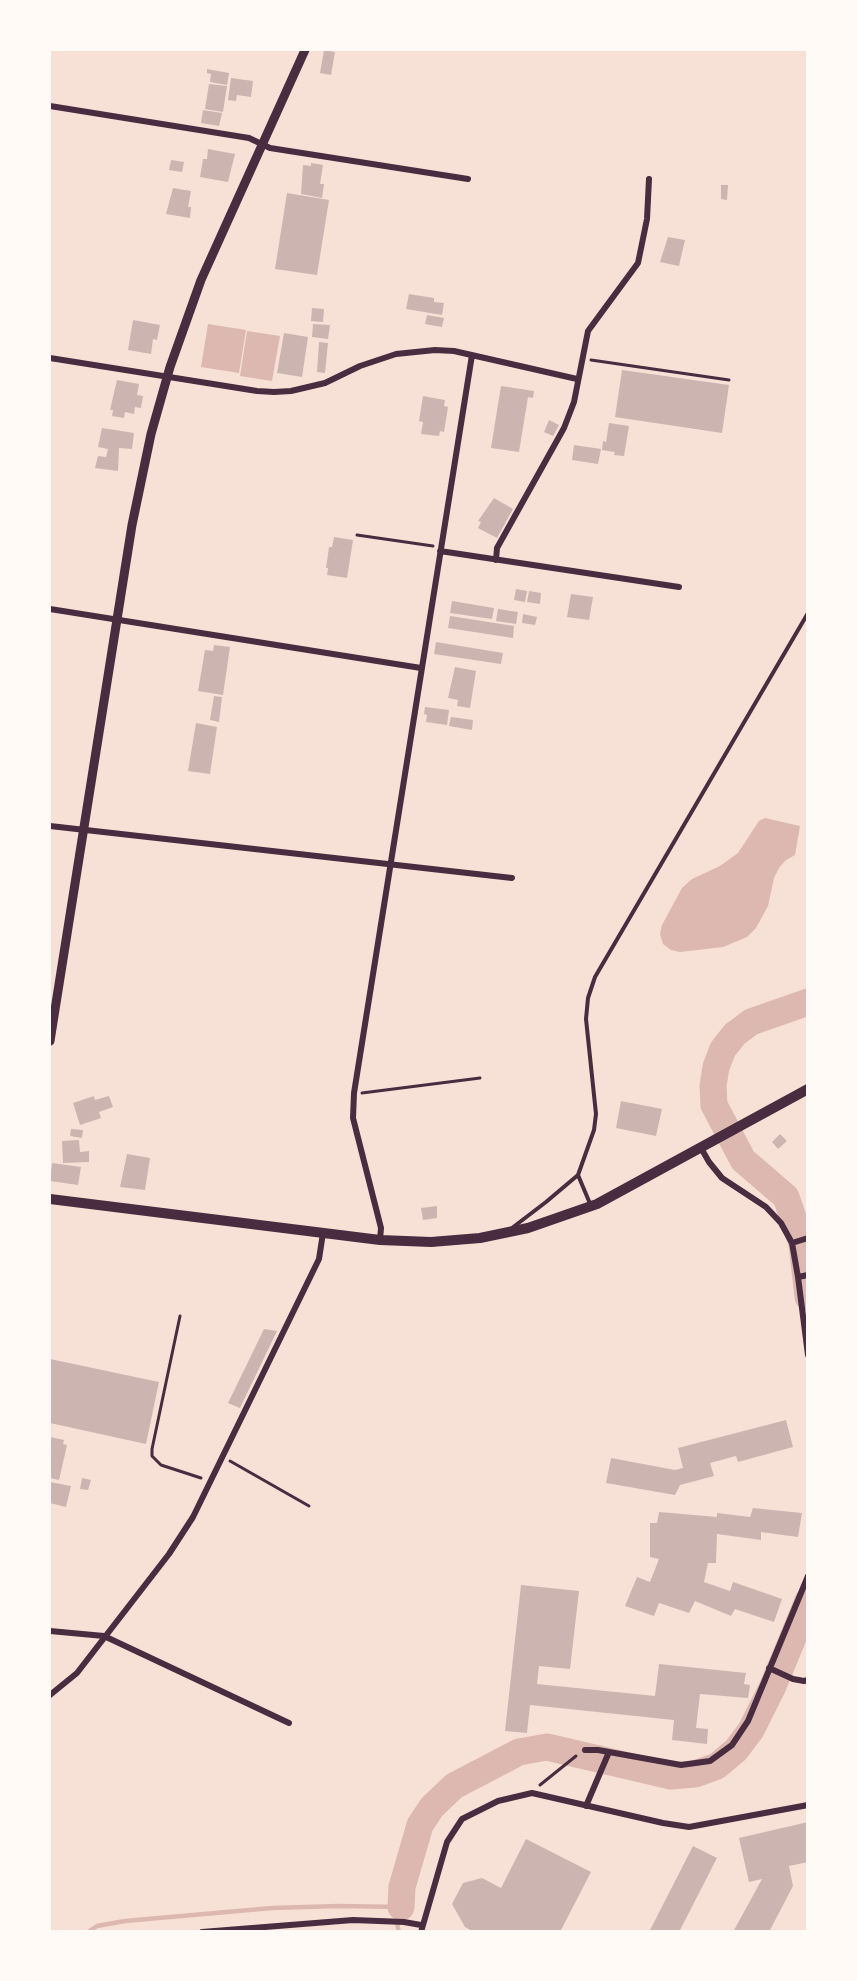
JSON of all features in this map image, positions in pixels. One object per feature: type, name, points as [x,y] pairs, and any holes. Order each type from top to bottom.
[{"type":"main road","points":[[50,1199],[380,1240],[431,1242],[504,1233],[552,1221],[619,1194],[807,1089]]},
{"type":"street","points":[[50,1041],[139,491],[167,377],[201,280],[304,50]]},
{"type":"street","points":[[50,106],[249,138],[270,148],[468,179]]},
{"type":"street","points":[[496,560],[497,548],[564,428],[574,402],[588,331],[638,262],[647,219],[648,178]]},
{"type":"street","points":[[50,358],[274,392],[325,383],[360,366],[396,354],[435,350],[472,355],[577,379]]},
{"type":"street","points":[[380,1240],[381,1228],[354,1118],[354,1093],[472,355]]},
{"type":"street","points":[[440,549],[496,560],[680,587]]},
{"type":"street","points":[[50,609],[421,669]]},
{"type":"street","points":[[50,826],[512,878]]},
{"type":"street","points":[[701,1148],[709,1162],[723,1178],[766,1207],[781,1223],[792,1243],[806,1330],[807,1355]]},
{"type":"street","points":[[50,1695],[77,1673],[169,1554],[193,1517],[319,1259],[323,1233]]},
{"type":"street","points":[[792,1243],[807,1238]]},
{"type":"street","points":[[798,1276],[807,1275]]},
{"type":"street","points":[[585,1750],[681,1765],[710,1761],[732,1745],[748,1721],[772,1669],[807,1576]]},
{"type":"street","points":[[50,1631],[104,1636],[289,1723]]},
{"type":"street","points":[[772,1669],[793,1679],[807,1680]]},
{"type":"street","points":[[586,1806],[609,1752]]},
{"type":"street","points":[[202,1932],[353,1920],[404,1922],[421,1928],[447,1842],[462,1819],[498,1801],[532,1793],[689,1827],[807,1805]]},
{"type":"lane","points":[[504,1233],[578,1175],[594,1130],[596,1114],[586,1019],[588,998],[595,977],[807,613]]},
{"type":"lane","points":[[578,1175],[591,1207]]},
{"type":"path","points":[[582,358],[729,380]]},
{"type":"path","points":[[357,535],[440,549]]},
{"type":"path","points":[[354,1093],[480,1078]]},
{"type":"path","points":[[180,1316],[152,1456],[161,1465],[211,1482]]},
{"type":"path","points":[[223,1458],[309,1506]]},
{"type":"path","points":[[546,1778],[585,1750]]},
{"type":"shaded area","points":[[208,324],[246,330],[239,373],[201,367]]},
{"type":"shaded area","points":[[247,331],[280,336],[272,381],[240,376]]},
{"type":"shaded area","points":[[765,818],[800,826],[795,855],[779,868],[774,878],[768,906],[756,928],[747,937],[723,947],[680,952],[671,950],[663,944],[660,934],[662,925],[682,888],[692,879],[720,866],[738,853],[759,821]]},
{"type":"building","points":[[324,50],[335,52],[331,75],[320,73]]},
{"type":"building","points":[[207,69],[229,73],[227,85],[210,82],[211,74],[207,73]]},
{"type":"building","points":[[231,78],[253,81],[251,97],[237,95],[236,101],[228,100]]},
{"type":"building","points":[[209,84],[227,86],[223,112],[205,109]]},
{"type":"building","points":[[203,110],[222,113],[219,126],[201,123]]},
{"type":"building","points":[[208,149],[235,154],[228,182],[200,177],[203,159],[207,159]]},
{"type":"building","points":[[171,160],[184,162],[182,172],[169,170]]},
{"type":"building","points":[[311,163],[323,165],[320,184],[324,184],[322,198],[301,194],[303,165],[311,166]]},
{"type":"building","points":[[721,185],[728,185],[727,200],[721,199]]},
{"type":"building","points":[[173,188],[191,191],[188,207],[191,207],[190,218],[166,214]]},
{"type":"building","points":[[287,193],[329,200],[317,275],[275,269]]},
{"type":"building","points":[[668,237],[685,240],[679,266],[660,262]]},
{"type":"building","points":[[409,294],[434,298],[434,302],[444,303],[442,315],[406,309]]},
{"type":"building","points":[[312,308],[324,309],[323,322],[311,321]]},
{"type":"building","points":[[427,315],[444,318],[442,327],[425,324]]},
{"type":"building","points":[[133,320],[160,325],[157,340],[153,339],[151,354],[128,350]]},
{"type":"building","points":[[313,324],[330,325],[328,339],[312,337]]},
{"type":"building","points":[[284,333],[308,337],[302,377],[277,373]]},
{"type":"building","points":[[319,342],[328,343],[325,373],[317,372]]},
{"type":"building","points":[[622,370],[729,385],[722,433],[615,417]]},
{"type":"building","points":[[117,380],[139,384],[137,395],[143,396],[141,408],[135,407],[134,414],[125,412],[124,418],[112,416],[113,410],[110,410]]},
{"type":"building","points":[[501,386],[534,391],[533,398],[528,397],[519,452],[491,448]]},
{"type":"building","points":[[423,396],[445,400],[444,406],[448,407],[444,432],[440,431],[439,436],[421,434],[423,422],[419,421]]},
{"type":"building","points":[[549,420],[559,425],[553,436],[544,432]]},
{"type":"building","points":[[609,423],[629,426],[624,456],[602,450],[603,441],[606,442]]},
{"type":"building","points":[[102,428],[134,433],[132,449],[119,448],[118,471],[95,468],[98,456],[106,457],[108,449],[98,447]]},
{"type":"building","points":[[574,445],[601,449],[598,464],[572,460]]},
{"type":"building","points":[[494,498],[513,509],[497,538],[478,528],[481,522],[478,521]]},
{"type":"building","points":[[334,537],[353,540],[347,578],[327,575],[329,547],[332,547]]},
{"type":"building","points":[[516,589],[527,591],[525,602],[514,600]]},
{"type":"building","points":[[529,591],[541,593],[540,604],[527,602]]},
{"type":"building","points":[[571,594],[593,597],[589,620],[567,617]]},
{"type":"building","points":[[452,601],[494,608],[492,619],[450,613]]},
{"type":"building","points":[[498,609],[518,612],[516,624],[496,621]]},
{"type":"building","points":[[523,614],[537,617],[535,625],[522,623]]},
{"type":"building","points":[[450,616],[514,626],[513,638],[448,628]]},
{"type":"building","points":[[436,642],[503,653],[501,664],[434,654]]},
{"type":"building","points":[[214,645],[230,647],[223,695],[198,691],[205,650],[213,651]]},
{"type":"building","points":[[455,667],[476,671],[470,708],[457,706],[458,700],[448,698]]},
{"type":"building","points":[[214,696],[222,697],[219,722],[210,720]]},
{"type":"building","points":[[425,707],[449,710],[447,725],[426,722]]},
{"type":"building","points":[[451,717],[473,720],[472,730],[449,726]]},
{"type":"building","points":[[196,723],[217,727],[210,774],[188,771]]},
{"type":"building","points":[[94,1096],[95,1100],[109,1096],[113,1107],[99,1112],[101,1118],[80,1125],[73,1103]]},
{"type":"building","points":[[621,1101],[662,1109],[656,1136],[616,1128]]},
{"type":"building","points":[[71,1129],[83,1130],[82,1138],[70,1136]]},
{"type":"building","points":[[780,1134],[787,1141],[778,1149],[772,1142]]},
{"type":"building","points":[[79,1140],[80,1152],[89,1151],[89,1162],[63,1163],[62,1141]]},
{"type":"building","points":[[127,1154],[150,1158],[145,1190],[120,1187]]},
{"type":"building","points":[[52,1163],[81,1167],[78,1185],[50,1181]]},
{"type":"building","points":[[437,1206],[437,1218],[423,1220],[421,1208]]},
{"type":"building","points":[[264,1329],[277,1331],[240,1408],[228,1403]]},
{"type":"building","points":[[50,1359],[159,1382],[146,1444],[50,1423]]},
{"type":"building","points":[[786,1420],[793,1447],[738,1462],[736,1456],[710,1463],[714,1476],[680,1485],[675,1495],[606,1483],[611,1458],[675,1470],[683,1468],[678,1448]]},
{"type":"building","points":[[50,1437],[64,1440],[63,1444],[67,1445],[59,1480],[50,1478]]},
{"type":"building","points":[[82,1478],[91,1480],[88,1490],[80,1489]]},
{"type":"building","points":[[50,1482],[71,1486],[66,1507],[50,1503]]},
{"type":"building","points":[[753,1508],[802,1513],[798,1537],[761,1532],[761,1540],[717,1534],[716,1563],[708,1563],[704,1582],[730,1591],[733,1582],[782,1599],[774,1622],[735,1609],[731,1616],[695,1601],[689,1613],[659,1603],[654,1616],[625,1606],[637,1577],[650,1582],[659,1559],[650,1557],[650,1523],[657,1523],[659,1512],[717,1517],[717,1513],[750,1517]]},
{"type":"building","points":[[521,1585],[579,1591],[570,1669],[539,1666],[537,1684],[655,1696],[659,1664],[746,1673],[744,1684],[750,1685],[748,1698],[700,1694],[696,1728],[708,1729],[707,1744],[672,1740],[674,1720],[530,1705],[527,1733],[505,1731]]},
{"type":"building","points":[[808,1822],[808,1862],[789,1866],[793,1886],[769,1932],[733,1932],[762,1879],[749,1882],[739,1838]]},
{"type":"building","points":[[526,1839],[591,1872],[560,1932],[474,1932],[465,1927],[452,1904],[463,1883],[482,1878],[501,1888]]},
{"type":"building","points":[[693,1846],[717,1858],[679,1932],[649,1932]]},
{"type":"waterway","points":[[808,1002],[751,1022],[735,1034],[723,1049],[716,1067],[713,1086],[714,1105],[743,1160],[786,1197],[802,1244],[808,1297]]},
{"type":"waterway","points":[[401,1907],[402,1887],[420,1825],[432,1807],[454,1786],[519,1752],[547,1747],[671,1776],[695,1774],[717,1766],[736,1750],[751,1730],[773,1686],[808,1601]]},
{"type":"waterway","points":[[88,1932],[97,1926],[125,1921],[272,1908],[339,1906],[401,1907],[397,1924],[399,1932]]}]
